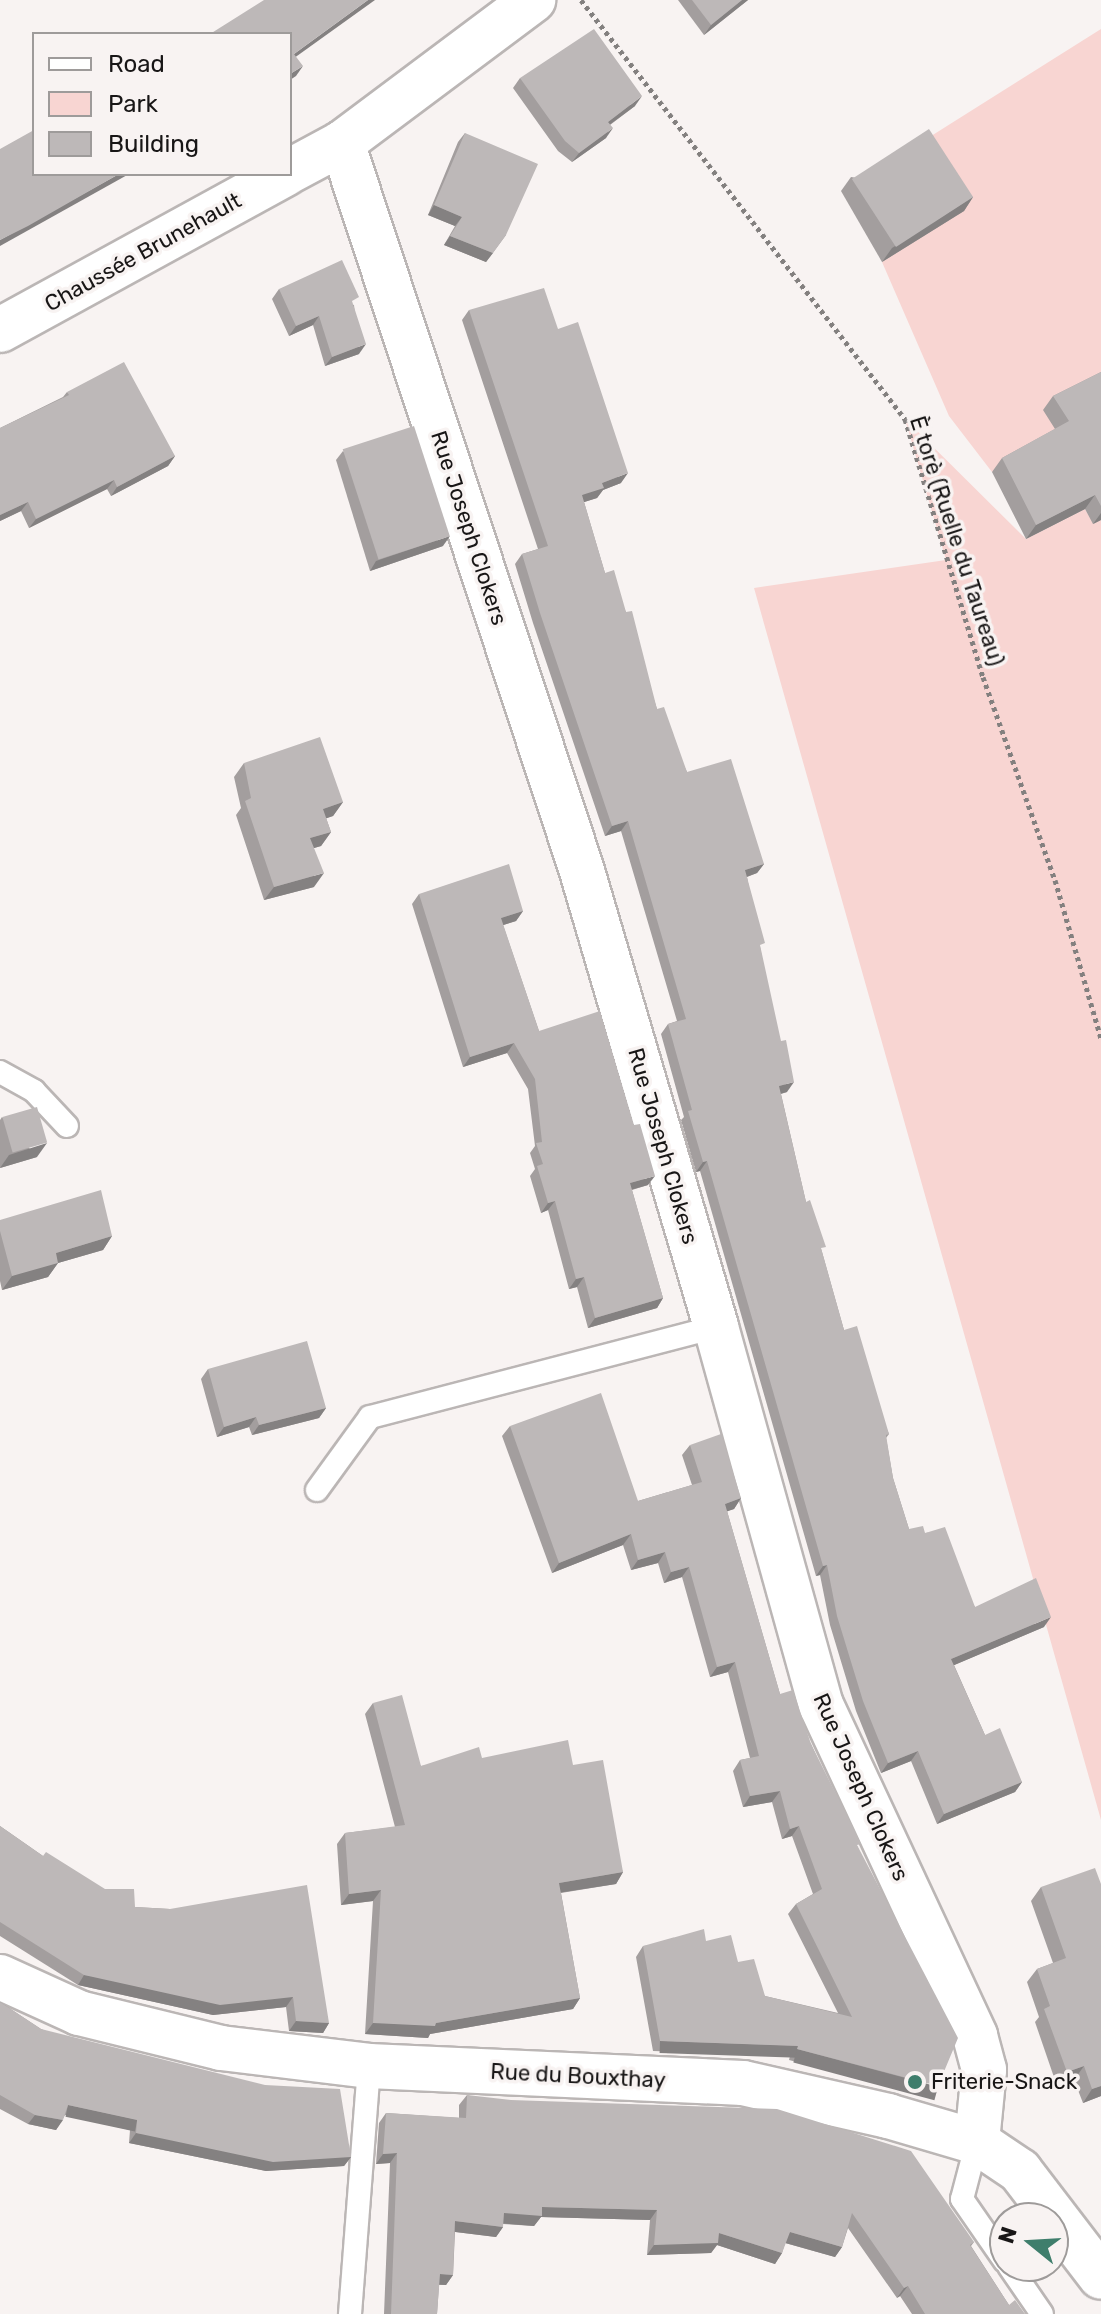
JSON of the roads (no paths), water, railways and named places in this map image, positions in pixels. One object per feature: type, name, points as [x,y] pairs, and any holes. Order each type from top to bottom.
[{"type":"street","name":"Chaussée Brunehault","points":[[292,171],[342,143],[533,0]]},
{"type":"street","name":"Rue Joseph Clokers","points":[[342,143],[578,856],[716,1327],[821,1705],[975,2036],[984,2070],[977,2142]]},
{"type":"street","name":"Chaussée Brunehault","points":[[0,330],[282,176]]},
{"type":"street","name":"Rue du Bouxthay","points":[[0,1977],[79,2013],[221,2048],[369,2066],[743,2083],[888,2116],[977,2142],[1020,2171],[1101,2277]]},
{"type":"lane","points":[[0,1072],[34,1091],[67,1126]]},
{"type":"lane","points":[[317,1490],[370,1417],[716,1327]]},
{"type":"lane","points":[[350,2314],[369,2066]]},
{"type":"lane","points":[[977,2142],[962,2199],[989,2238]]},
{"type":"lane","points":[[1020,2282],[1042,2314]]},
{"type":"place","name":"Friterie-Snack","points":[[915,2082]]}]
